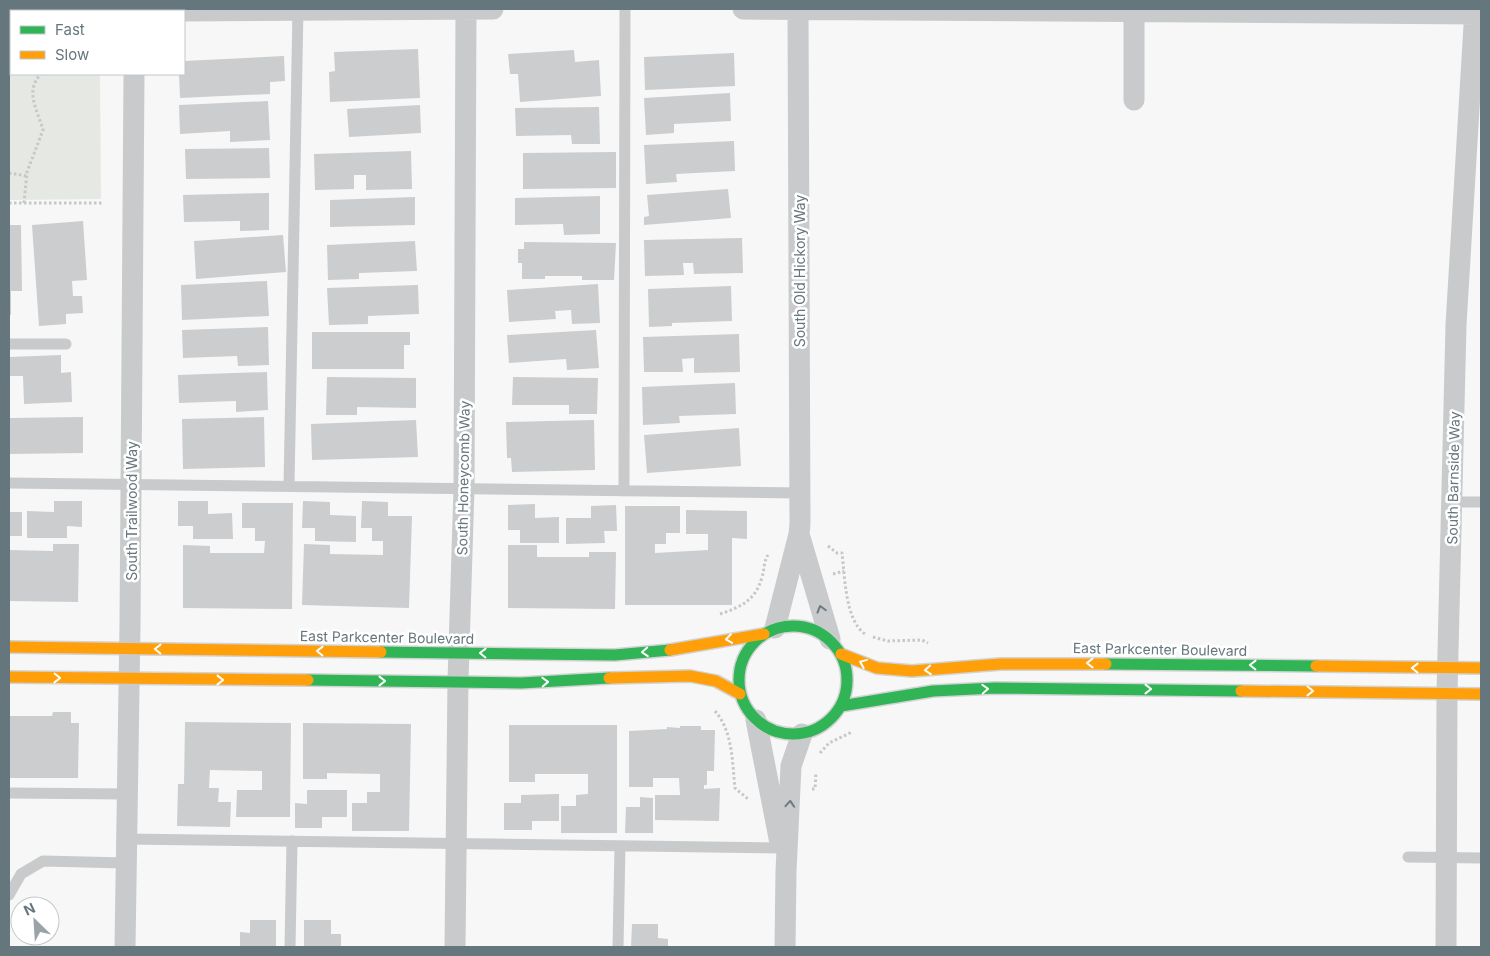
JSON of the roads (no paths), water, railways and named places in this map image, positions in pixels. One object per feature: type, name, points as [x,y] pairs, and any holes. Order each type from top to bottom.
[{"type":"street","name":"South Honeycomb Way","points":[[455,947],[458,682],[464,488],[466,9]]},
{"type":"street","points":[[185,11],[493,9]]},
{"type":"street","points":[[743,9],[1476,12]]},
{"type":"street","name":"South Old Hickory Way","points":[[769,631],[799,534],[798,9]]},
{"type":"street","points":[[1134,10],[1134,100]]},
{"type":"street","name":"South Barnside Way","points":[[1446,947],[1447,693],[1456,325],[1476,12]]},
{"type":"street","name":"South Trailwood Way","points":[[125,947],[130,649],[134,75]]},
{"type":"street","name":"South Old Hickory Way","points":[[799,534],[836,647]]},
{"type":"street","points":[[804,626],[818,631],[836,647],[847,671],[847,689],[841,706],[831,719],[818,729],[802,734],[785,734],[770,729],[756,720],[746,707],[740,694],[738,680],[740,665],[746,652],[769,631],[804,626]]},
{"type":"street","name":"East Parkcenter Boulevard","points":[[9,647],[615,655],[667,651],[769,631]]},
{"type":"street","name":"East Parkcenter Boulevard","points":[[836,647],[877,668],[912,671],[1001,664],[1063,663],[1481,668]]},
{"type":"street","points":[[9,677],[521,683],[662,675],[690,676],[716,681],[740,694]]},
{"type":"street","points":[[841,706],[933,691],[995,688],[1481,694]]},
{"type":"street","points":[[756,720],[786,870]]},
{"type":"street","points":[[785,947],[786,870],[791,766],[802,734]]},
{"type":"lane","points":[[290,486],[298,9]]},
{"type":"lane","points":[[624,490],[625,9]]},
{"type":"lane","points":[[9,344],[66,344]]},
{"type":"lane","points":[[9,483],[800,493]]},
{"type":"lane","points":[[1452,502],[1481,502]]},
{"type":"lane","points":[[9,793],[127,794]]},
{"type":"lane","points":[[126,839],[782,848]]},
{"type":"lane","points":[[290,947],[292,841]]},
{"type":"lane","points":[[618,947],[620,846]]},
{"type":"lane","points":[[1408,857],[1481,858]]},
{"type":"lane","points":[[9,894],[21,874],[43,861],[126,863]]}]
